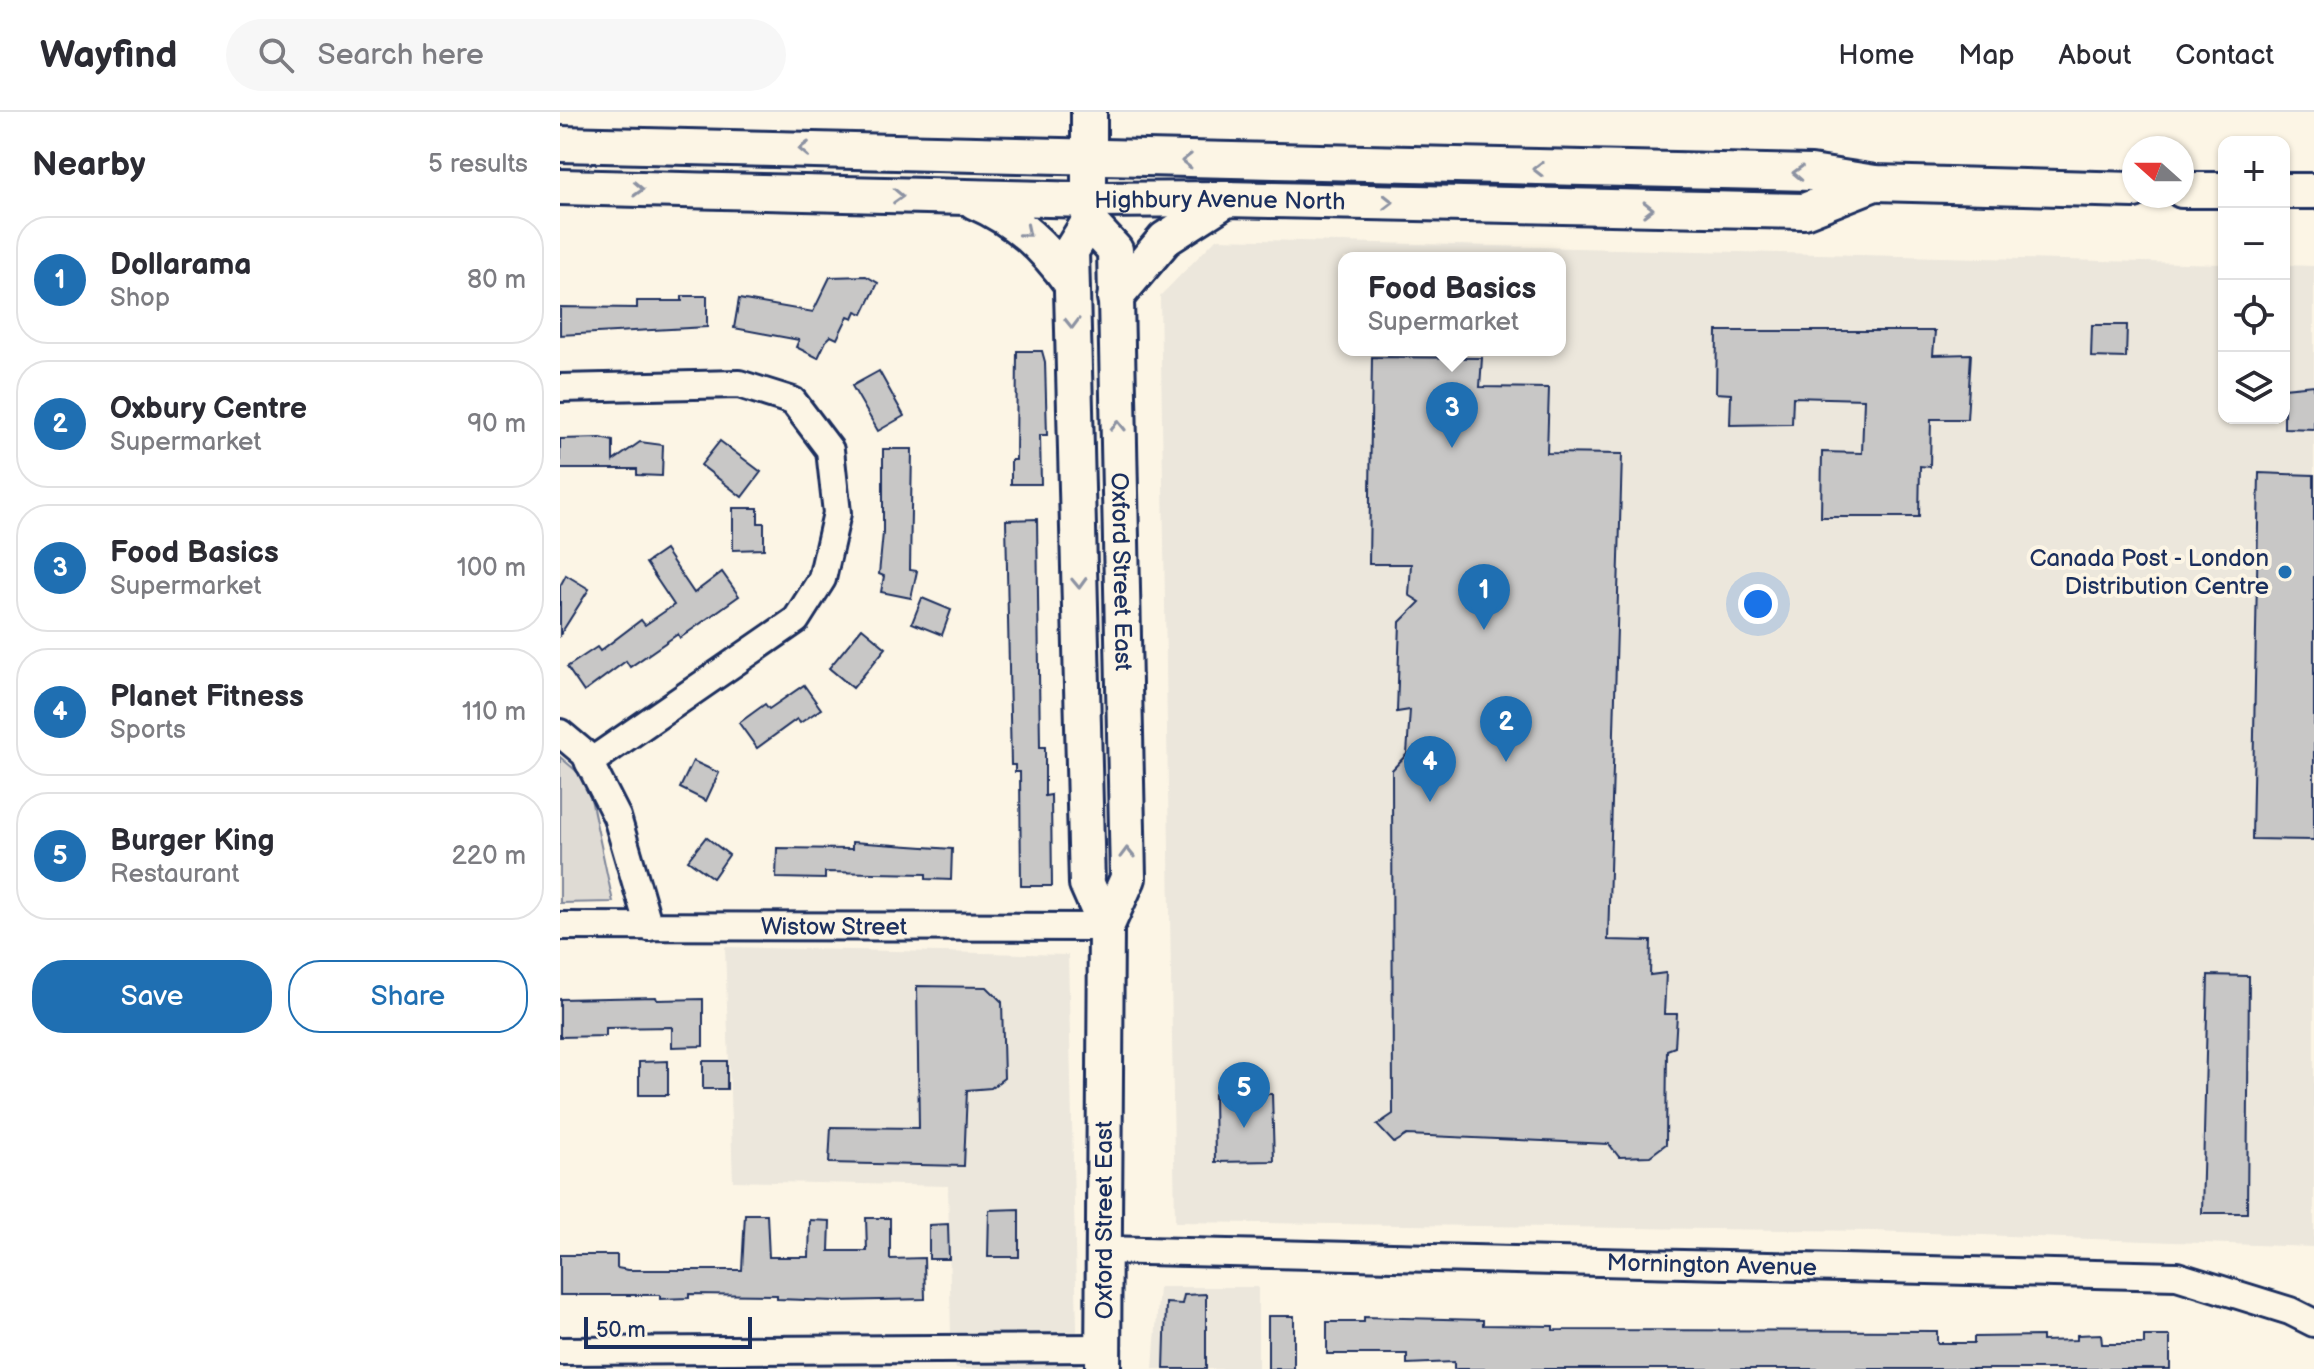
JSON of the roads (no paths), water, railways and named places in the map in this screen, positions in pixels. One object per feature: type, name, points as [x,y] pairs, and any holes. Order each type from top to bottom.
[{"type":"main road","name":"Oxford Street East","points":[[1089,112],[1089,211],[1071,251],[1071,283],[1087,884],[1106,927]]},
{"type":"main road","name":"Highbury Avenue North","points":[[560,144],[1811,173],[1875,183],[2122,190]]},
{"type":"main road","name":"Highbury Avenue North","points":[[560,187],[967,197],[1089,211],[1226,199],[1804,211],[1875,183]]},
{"type":"main road","points":[[2194,190],[2218,190]]},
{"type":"main road","points":[[2290,191],[2314,191]]},
{"type":"main road","points":[[967,197],[998,211],[1033,237],[1071,283]]},
{"type":"main road","points":[[1115,298],[1165,239],[1191,219],[1226,199]]},
{"type":"main road","name":"Oxford Street East","points":[[1089,211],[1115,250],[1128,878],[1106,927],[1103,1358]]},
{"type":"street","points":[[560,388],[739,384],[793,401],[830,450],[837,513],[822,579],[796,620],[589,763]]},
{"type":"street","points":[[560,733],[585,754],[617,817],[649,927]]},
{"type":"street","name":"Wistow Street","points":[[560,926],[1106,927]]},
{"type":"street","name":"Mornington Avenue","points":[[1102,1250],[2177,1276],[2290,1311],[2314,1323]]},
{"type":"street","points":[[560,1351],[734,1360],[1103,1358]]},
{"type":"place","name":"Food Basics","points":[[1452,448]]},
{"type":"place","name":"Canada Post - London Distribution Centre","points":[[2285,572]]},
{"type":"place","name":"Dollarama","points":[[1484,630]]},
{"type":"place","name":"Oxbury Centre","points":[[1506,762]]},
{"type":"place","name":"Planet Fitness","points":[[1430,802]]},
{"type":"place","name":"Burger King","points":[[1244,1128]]}]
